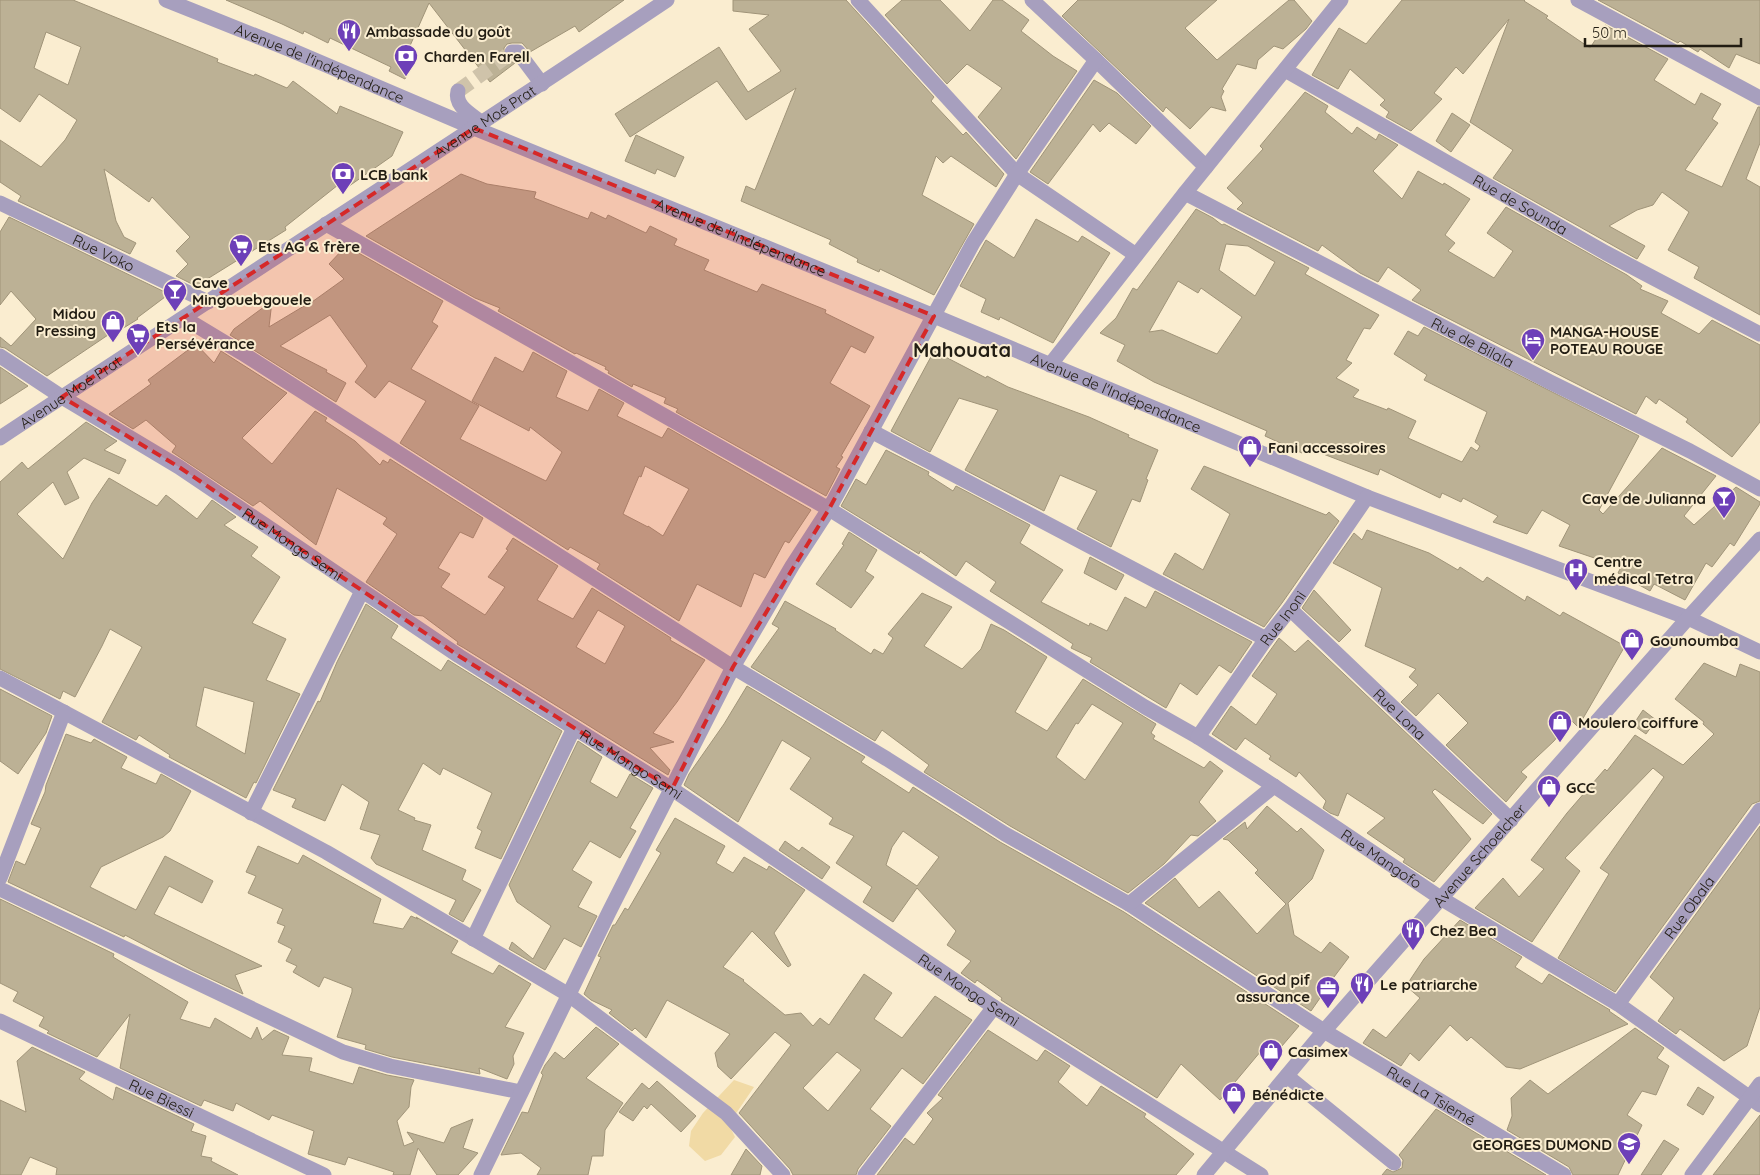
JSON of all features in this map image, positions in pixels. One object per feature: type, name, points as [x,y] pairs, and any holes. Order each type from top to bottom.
[{"type":"street","name":"Avenue de l'indépendance","points":[[166,0],[478,125]]},
{"type":"street","name":"Avenue Moé Prat","points":[[0,438],[542,84],[667,0]]},
{"type":"street","points":[[858,0],[1017,174],[1136,255]]},
{"type":"street","points":[[1032,0],[1206,167]]},
{"type":"street","points":[[1050,365],[1185,193],[1341,0]]},
{"type":"street","points":[[1578,0],[1760,98]]},
{"type":"street","points":[[512,52],[518,52],[542,84]]},
{"type":"street","points":[[481,1175],[609,912],[733,667],[792,566],[829,509],[973,243],[1017,174],[1096,60]]},
{"type":"street","name":"Rue de Sounda","points":[[1285,70],[1597,248],[1760,334]]},
{"type":"street","points":[[458,91],[456,97],[458,103],[478,125]]},
{"type":"street","name":"Avenue de l'Indépendance","points":[[478,125],[1367,497],[1688,618],[1760,652]]},
{"type":"street","name":"Rue de Bilala","points":[[1185,193],[1550,382],[1690,451],[1760,489]]},
{"type":"street","name":"Rue Voko","points":[[0,203],[208,302]]},
{"type":"street","name":"Rue Mangofo","points":[[326,224],[829,509],[1198,737],[1442,899],[1618,1004],[1755,1102]]},
{"type":"street","name":"Rue La Tsiemé","points":[[184,318],[242,353],[733,667],[887,759],[1005,834],[1129,904],[1324,1031],[1564,1175]]},
{"type":"street","name":"Rue Mongo Semi","points":[[0,356],[62,397],[178,467],[459,656],[672,789],[994,1007],[1261,1175]]},
{"type":"street","points":[[871,432],[1266,639]]},
{"type":"street","name":"Rue Inoni","points":[[1198,737],[1266,639],[1290,609],[1367,497]]},
{"type":"street","name":"Avenue Schoelcher","points":[[1204,1175],[1324,1031],[1760,539]]},
{"type":"street","points":[[251,812],[362,591]]},
{"type":"street","name":"Rue Lona","points":[[1290,609],[1511,820]]},
{"type":"street","points":[[0,678],[326,852],[569,995],[726,1113],[783,1175]]},
{"type":"street","points":[[0,878],[64,712]]},
{"type":"street","points":[[473,939],[574,728]]},
{"type":"street","points":[[1129,904],[1274,786]]},
{"type":"street","name":"Rue Obala","points":[[1618,1004],[1760,810]]},
{"type":"street","points":[[0,889],[343,1052],[390,1066],[521,1092]]},
{"type":"street","points":[[864,1175],[994,1007]]},
{"type":"street","name":"Rue Biessi","points":[[0,1021],[324,1175]]},
{"type":"street","points":[[1287,1076],[1394,1163]]},
{"type":"street","points":[[1692,1175],[1755,1102],[1760,1084]]},
{"type":"highlighted area","points":[[474,128],[934,316],[829,509],[733,667],[672,789],[459,656],[179,467],[62,397]]},
{"type":"shaded area","points":[[734,1080],[754,1087],[737,1112],[727,1121],[735,1137],[721,1155],[705,1161],[689,1146],[691,1131],[703,1113]]},
{"type":"building","points":[[0,0],[73,0],[218,59],[217,62],[254,76],[255,74],[287,88],[293,81],[337,114],[340,106],[403,132],[392,156],[342,191],[338,185],[285,227],[286,230],[196,286],[176,276],[188,264],[176,251],[190,237],[152,197],[149,202],[104,169],[116,221],[124,237],[136,243],[130,254],[18,201],[21,196],[0,182],[0,140],[41,167],[65,140],[77,120],[39,94],[20,122],[0,108]],"holes":[[[46,32],[81,47],[68,85],[34,68]]]},
{"type":"building","points":[[226,0],[624,0],[579,32],[575,26],[530,52],[522,43],[507,44],[504,48],[504,56],[507,60],[515,63],[490,82],[429,3],[409,48],[417,53],[405,79],[389,71],[391,67],[330,38],[328,43],[304,31],[303,34]]},
{"type":"building","points":[[733,0],[846,0],[934,97],[931,101],[963,135],[966,132],[1004,174],[996,187],[951,156],[943,163],[936,156],[922,195],[974,224],[934,295],[880,269],[879,272],[857,262],[858,259],[829,244],[831,240],[741,201],[746,186],[755,190],[796,88],[746,120],[717,81],[630,137],[615,114],[719,47],[748,92],[781,71],[749,29],[769,15],[733,11]]},
{"type":"building","points":[[902,0],[940,0],[970,31],[993,0],[1002,0],[1029,20],[1021,31],[1053,56],[1077,71],[1016,159],[978,117],[1002,88],[967,64],[947,84],[885,15]]},
{"type":"building","points":[[1078,0],[1217,0],[1185,28],[1217,60],[1289,0],[1294,0],[1312,21],[1306,29],[1283,49],[1274,46],[1258,60],[1256,69],[1237,64],[1222,89],[1224,91],[1221,97],[1226,111],[1211,107],[1190,129],[1166,107],[1163,112],[1062,16]]},
{"type":"building","points":[[1402,0],[1525,0],[1548,16],[1546,18],[1590,48],[1605,25],[1668,59],[1654,80],[1695,105],[1701,93],[1721,104],[1712,119],[1718,123],[1685,170],[1722,187],[1758,107],[1760,107],[1760,143],[1746,179],[1760,187],[1760,315],[1694,278],[1699,267],[1668,250],[1689,212],[1662,192],[1653,205],[1637,210],[1609,226],[1645,246],[1637,259],[1493,178],[1513,150],[1470,122],[1509,19],[1463,74],[1456,67],[1434,93],[1442,99],[1411,131],[1386,117],[1389,112],[1380,105],[1385,100],[1350,69],[1338,89],[1312,75],[1339,28],[1366,44]]},
{"type":"building","points":[[1598,0],[1760,0],[1760,64],[1736,54],[1729,68],[1700,49],[1698,52],[1680,41],[1678,43]]},
{"type":"building","points":[[1094,80],[1117,93],[1151,126],[1136,144],[1109,123],[1100,132],[1093,124],[1048,184],[1030,172]]},
{"type":"building","points":[[1305,92],[1328,106],[1325,112],[1352,134],[1357,127],[1376,140],[1379,134],[1398,145],[1373,171],[1402,199],[1418,171],[1443,185],[1444,183],[1470,199],[1445,235],[1455,243],[1448,251],[1494,278],[1513,251],[1487,233],[1506,207],[1627,275],[1642,286],[1640,289],[1668,301],[1661,313],[1699,334],[1712,320],[1760,345],[1760,422],[1732,457],[1686,422],[1688,419],[1659,399],[1656,404],[1646,396],[1636,414],[1412,300],[1421,290],[1388,267],[1378,282],[1360,273],[1322,245],[1318,251],[1237,209],[1243,203],[1227,188],[1263,149],[1260,146]]},
{"type":"building","points":[[1452,113],[1470,125],[1451,152],[1436,141]]},
{"type":"building","points":[[636,135],[684,157],[675,177],[657,169],[655,174],[625,161]]},
{"type":"building","points":[[461,174],[487,184],[536,192],[534,198],[588,219],[591,212],[606,219],[608,215],[646,233],[650,226],[677,239],[674,245],[709,260],[704,270],[757,292],[762,284],[826,310],[825,313],[874,337],[865,353],[851,346],[830,383],[870,406],[841,456],[843,457],[836,467],[840,469],[826,496],[676,412],[678,409],[664,403],[666,398],[633,384],[632,387],[608,373],[609,371],[605,369],[606,367],[575,354],[498,311],[500,308],[475,298],[366,236]]},
{"type":"building","points":[[1196,209],[1222,225],[1224,224],[1309,268],[1305,274],[1379,315],[1370,329],[1364,328],[1346,360],[1352,363],[1336,378],[1359,390],[1353,397],[1387,410],[1388,408],[1416,421],[1408,438],[1462,462],[1471,447],[1477,451],[1480,446],[1475,442],[1487,412],[1424,380],[1427,375],[1394,354],[1408,331],[1418,336],[1424,327],[1639,436],[1599,510],[1603,514],[1662,448],[1716,476],[1684,516],[1694,525],[1736,487],[1760,502],[1760,504],[1734,546],[1730,543],[1712,567],[1706,563],[1685,600],[1654,584],[1650,591],[1618,573],[1621,567],[1559,546],[1570,525],[1542,510],[1527,534],[1493,522],[1498,516],[1463,498],[1461,502],[1442,493],[1440,498],[1380,469],[1378,475],[1305,447],[1302,453],[1265,436],[1267,431],[1154,382],[1117,361],[1125,345],[1100,333],[1116,318],[1133,288],[1137,290]],"holes":[[[1226,244],[1248,246],[1275,262],[1255,296],[1219,270]],[[1178,281],[1198,293],[1201,288],[1242,317],[1217,354],[1162,330],[1149,332]]]},
{"type":"building","points":[[9,217],[169,294],[138,319],[109,337],[108,335],[47,376],[5,348],[0,347],[0,337],[11,346],[36,319],[11,291],[0,305],[0,232]]},
{"type":"building","points":[[1036,219],[1078,242],[1082,236],[1110,253],[1053,343],[1000,317],[999,320],[981,312],[986,299],[960,286],[986,240],[1014,258]]},
{"type":"building","points":[[348,247],[443,301],[432,322],[438,326],[411,369],[479,406],[460,439],[546,481],[562,452],[530,427],[529,431],[472,401],[495,357],[523,372],[533,352],[567,371],[556,397],[588,411],[599,389],[624,403],[617,416],[662,438],[668,428],[811,510],[789,543],[785,541],[765,578],[754,573],[741,607],[697,584],[679,621],[597,569],[600,564],[570,547],[568,550],[400,443],[426,401],[389,381],[375,398],[355,382],[367,366],[330,315],[280,346],[327,370],[326,372],[346,383],[336,402],[230,335],[234,329],[272,301],[269,327],[305,307],[344,279],[329,264],[344,248]],"holes":[[[645,466],[689,489],[663,536],[648,526],[623,514]]]},
{"type":"building","points":[[196,344],[214,363],[221,351],[287,393],[242,438],[272,464],[315,411],[327,418],[325,421],[355,441],[380,465],[383,460],[388,463],[390,459],[483,518],[473,538],[460,532],[438,568],[450,574],[441,587],[485,615],[505,587],[488,577],[508,550],[506,549],[513,538],[558,566],[537,600],[573,619],[592,588],[671,638],[670,640],[705,660],[677,702],[653,733],[674,742],[650,748],[670,770],[668,775],[457,644],[458,642],[423,616],[414,615],[366,582],[397,534],[383,524],[387,518],[337,488],[316,545],[260,501],[253,506],[172,452],[176,446],[146,420],[133,429],[109,414],[151,384],[148,380]],"holes":[[[598,610],[625,626],[605,664],[576,647]]]},
{"type":"building","points":[[934,351],[986,378],[987,376],[1008,387],[1089,417],[1158,450],[1146,479],[1148,480],[1140,502],[1132,499],[1111,547],[1077,529],[1097,491],[1060,475],[1044,511],[965,470],[998,410],[959,398],[930,452],[891,431]]},
{"type":"building","points":[[0,367],[28,386],[0,404]]},
{"type":"building","points":[[86,422],[117,441],[104,450],[126,460],[119,474],[84,458],[67,472],[79,498],[65,505],[53,482],[17,514],[63,559],[92,503],[109,478],[157,506],[166,495],[197,519],[212,500],[236,517],[224,525],[258,547],[251,556],[280,577],[252,623],[286,639],[266,680],[300,694],[256,783],[254,782],[246,798],[169,757],[170,755],[139,735],[136,740],[102,722],[142,647],[110,629],[75,697],[63,691],[60,699],[0,669],[0,482],[22,462],[28,469]],"holes":[[[204,687],[254,702],[245,754],[196,726]]]},
{"type":"building","points":[[886,450],[929,472],[928,475],[953,491],[956,486],[1030,525],[1020,543],[1063,570],[1041,602],[1089,626],[1090,623],[1107,631],[1125,597],[1146,608],[1155,591],[1252,642],[1231,673],[1219,665],[1197,695],[1180,683],[1166,708],[1090,662],[1092,658],[1071,648],[1073,644],[990,591],[996,582],[966,561],[956,576],[920,551],[919,554],[841,506],[856,479],[866,485]]},
{"type":"building","points":[[1204,466],[1326,515],[1329,512],[1339,521],[1264,627],[1163,574],[1175,553],[1203,570],[1230,514],[1191,489]]},
{"type":"building","points":[[1367,530],[1429,553],[1458,570],[1460,567],[1483,582],[1487,577],[1525,601],[1527,596],[1560,616],[1563,612],[1625,646],[1578,727],[1571,720],[1554,741],[1521,772],[1527,777],[1506,802],[1446,745],[1468,723],[1438,693],[1416,716],[1401,702],[1418,685],[1409,677],[1416,669],[1365,646],[1382,588],[1333,563],[1354,533],[1362,540]]},
{"type":"building","points":[[849,532],[877,550],[865,571],[874,577],[851,608],[816,584],[844,545],[842,544]]},
{"type":"building","points":[[1090,557],[1124,575],[1116,590],[1084,573]]},
{"type":"building","points":[[1314,590],[1351,630],[1339,642],[1302,608]]},
{"type":"building","points":[[922,593],[952,607],[924,646],[962,669],[981,649],[991,624],[1004,630],[1047,657],[1015,712],[1047,731],[1083,679],[1156,724],[1151,733],[1155,736],[1153,739],[1204,768],[1210,761],[1223,771],[1199,802],[1216,821],[1198,836],[1191,835],[1164,864],[1128,893],[1010,826],[924,772],[929,765],[882,730],[875,741],[751,667],[779,628],[772,624],[785,601],[836,629],[871,654],[874,649],[883,654],[893,638],[888,634]],"holes":[[[1092,704],[1123,723],[1085,780],[1056,757],[1076,723],[1078,724]]]},
{"type":"building","points":[[366,604],[398,626],[391,638],[441,671],[448,660],[562,731],[501,859],[475,848],[482,831],[477,828],[492,793],[443,768],[440,775],[423,763],[398,810],[415,818],[414,820],[431,825],[422,850],[466,870],[462,880],[481,890],[463,922],[449,914],[456,900],[376,864],[371,858],[380,835],[360,829],[369,802],[342,784],[325,821],[292,807],[296,799],[273,790],[318,701],[320,702],[337,662]]},
{"type":"building","points":[[1279,638],[1295,652],[1308,640],[1492,814],[1483,824],[1435,789],[1432,792],[1471,839],[1434,882],[1403,862],[1405,859],[1367,833],[1385,818],[1347,793],[1338,816],[1330,813],[1323,808],[1326,801],[1299,772],[1296,777],[1269,759],[1271,756],[1245,738],[1236,750],[1212,734],[1231,706],[1256,725],[1277,694],[1252,676]]},
{"type":"building","points":[[1704,663],[1736,677],[1740,664],[1760,672],[1760,801],[1752,804],[1615,992],[1558,958],[1609,874],[1600,868],[1664,777],[1653,768],[1565,858],[1580,871],[1532,942],[1475,908],[1503,878],[1519,897],[1544,869],[1531,860],[1567,813],[1605,769],[1607,771],[1635,735],[1683,765],[1714,734],[1703,724],[1704,722],[1675,699]]},
{"type":"building","points":[[747,686],[865,757],[861,762],[909,793],[913,787],[1000,842],[1124,912],[1299,1026],[1276,1053],[1266,1045],[1220,1100],[1181,1064],[1157,1098],[1001,1000],[1002,998],[977,980],[975,983],[961,973],[971,961],[947,945],[956,931],[917,888],[893,922],[863,902],[872,887],[836,863],[854,836],[829,824],[833,818],[790,789],[811,758],[782,740],[738,822],[684,785],[689,774],[724,724]],"holes":[[[903,831],[939,857],[917,886],[886,865],[892,847]]]},
{"type":"building","points":[[0,689],[52,716],[46,733],[18,774],[0,761]]},
{"type":"building","points":[[1643,710],[1656,720],[1646,734],[1633,725]]},
{"type":"building","points":[[66,734],[91,743],[94,739],[127,757],[121,768],[156,784],[161,774],[191,791],[170,831],[163,837],[101,867],[90,887],[136,910],[165,856],[213,881],[202,903],[169,886],[154,914],[262,966],[235,975],[243,994],[125,935],[124,937],[8,882],[16,861],[25,865],[41,828],[31,824]]},
{"type":"building","points":[[578,741],[602,757],[590,782],[617,798],[630,774],[653,788],[630,828],[636,831],[620,858],[590,841],[572,870],[592,882],[578,907],[597,916],[581,947],[564,938],[545,970],[509,949],[512,942],[533,959],[551,926],[517,902],[509,885]]},
{"type":"building","points":[[1267,806],[1297,832],[1301,828],[1324,850],[1312,879],[1288,903],[1294,935],[1321,953],[1330,942],[1349,957],[1319,997],[1311,1011],[1145,903],[1175,878],[1199,908],[1219,891],[1257,934],[1286,904],[1255,873],[1258,870],[1228,840],[1223,839],[1245,822],[1247,829]]},
{"type":"building","points":[[675,818],[725,846],[716,863],[733,873],[744,857],[767,870],[769,866],[805,890],[774,933],[791,965],[788,967],[752,931],[723,967],[744,980],[785,1015],[801,1013],[813,1026],[820,1018],[829,1025],[864,974],[892,993],[874,1019],[902,1038],[935,996],[972,1020],[923,1084],[902,1068],[870,1109],[891,1126],[858,1169],[856,1175],[793,1175],[790,1169],[739,1113],[791,1045],[775,1032],[731,1079],[718,1067],[715,1053],[730,1034],[667,1000],[646,1038],[635,1028],[632,1031],[609,1013],[612,1010],[591,1000],[584,994],[601,957],[598,956],[613,925],[615,925],[625,908],[628,910],[661,853],[656,850]],"holes":[[[837,1052],[861,1070],[828,1111],[803,1088]]]},
{"type":"building","points":[[1760,826],[1760,1007],[1747,1046],[1724,1061],[1680,1029],[1676,1034],[1658,1021],[1674,998],[1650,977]]},
{"type":"building","points":[[785,841],[799,851],[802,847],[830,867],[822,879],[779,850]]},
{"type":"building","points":[[258,846],[298,864],[303,855],[381,899],[373,923],[403,929],[411,916],[418,919],[416,917],[458,941],[451,953],[493,974],[499,965],[531,984],[505,1027],[524,1033],[513,1056],[514,1064],[507,1079],[479,1068],[480,1074],[392,1057],[365,1049],[366,1045],[337,1037],[352,988],[324,977],[319,987],[293,972],[297,966],[286,961],[292,949],[278,942],[285,926],[277,923],[283,909],[248,893],[256,876],[246,872]]},
{"type":"building","points":[[0,899],[114,954],[113,957],[188,1002],[180,1019],[210,1028],[215,1018],[251,1039],[257,1027],[262,1040],[274,1030],[289,1037],[282,1055],[312,1058],[309,1071],[353,1084],[359,1067],[414,1080],[411,1087],[409,1107],[397,1121],[404,1146],[414,1142],[407,1132],[444,1143],[451,1128],[473,1119],[463,1148],[478,1153],[458,1175],[437,1175],[418,1148],[410,1175],[393,1175],[394,1172],[348,1157],[345,1165],[308,1154],[314,1131],[272,1115],[269,1120],[236,1103],[233,1111],[204,1100],[201,1106],[120,1068],[130,1014],[97,1057],[47,1033],[49,1031],[39,1026],[44,1017],[13,1001],[18,992],[0,983]]},
{"type":"building","points":[[1460,920],[1522,957],[1515,967],[1542,984],[1549,974],[1610,1010],[1628,1024],[1520,1069],[1506,1067],[1471,1037],[1467,1041],[1450,1025],[1419,1061],[1410,1053],[1401,1066],[1363,1043],[1373,1029],[1386,1038],[1420,998],[1406,986],[1424,959]]},
{"type":"building","points":[[596,1027],[619,1044],[586,1078],[623,1103],[605,1130],[603,1156],[592,1156],[588,1175],[537,1175],[541,1168],[521,1153],[501,1155],[522,1112],[528,1113],[545,1065],[555,1052],[564,1059]]},
{"type":"building","points":[[1635,1028],[1664,1048],[1657,1058],[1669,1066],[1656,1095],[1642,1091],[1627,1115],[1642,1125],[1618,1175],[1573,1175],[1569,1167],[1507,1130],[1512,1116],[1511,1098],[1530,1080],[1548,1094]]},
{"type":"building","points":[[988,1030],[1037,1061],[1045,1050],[1070,1066],[1058,1082],[1087,1106],[1101,1086],[1146,1114],[1144,1117],[1194,1154],[1176,1175],[877,1175],[905,1138],[914,1145],[933,1119],[927,1113],[943,1098],[938,1095]]},
{"type":"building","points":[[32,1047],[85,1072],[79,1079],[113,1100],[116,1087],[194,1124],[191,1131],[206,1136],[201,1156],[212,1158],[211,1161],[238,1175],[56,1175],[57,1168],[30,1157],[21,1175],[0,1175],[0,1100],[26,1112],[17,1061]]},
{"type":"building","points":[[657,1081],[696,1116],[681,1132],[651,1104],[647,1109],[644,1106],[633,1121],[619,1112],[642,1083],[649,1089]]},
{"type":"building","points":[[1698,1087],[1714,1097],[1703,1115],[1687,1105]]},
{"type":"building","points":[[1436,1109],[1546,1175],[1382,1175],[1387,1169],[1393,1172],[1402,1168],[1403,1160],[1399,1155]]},
{"type":"building","points":[[1760,1115],[1760,1175],[1713,1175]]},
{"type":"building","points":[[1664,1140],[1679,1149],[1661,1175],[1641,1175]]},
{"type":"building","points":[[746,1149],[762,1166],[760,1175],[731,1175]]},
{"type":"tunnel","points":[[458,91],[512,52]]},
{"type":"place","name":"Ambassade du goût","points":[[349,52]]},
{"type":"place","name":"Charden Farell","points":[[406,77]]},
{"type":"place","name":"LCB bank","points":[[343,195]]},
{"type":"place","name":"Ets AG & frère","points":[[241,267]]},
{"type":"place","name":"Cave Mingouebgouele","points":[[175,312]]},
{"type":"place","name":"Midou Pressing","points":[[113,343]]},
{"type":"place","name":"Ets la Persévérance","points":[[138,356]]},
{"type":"place","name":"MANGA-HOUSE POTEAU ROUGE","points":[[1533,361]]},
{"type":"place","name":"Fani accessoires","points":[[1250,468]]},
{"type":"place","name":"Cave de Julianna","points":[[1724,519]]},
{"type":"place","name":"Centre médical Tetra","points":[[1576,591]]},
{"type":"place","name":"Gounoumba","points":[[1632,661]]},
{"type":"place","name":"Moulero coiffure","points":[[1560,743]]},
{"type":"place","name":"GCC","points":[[1549,808]]},
{"type":"place","name":"Chez Bea","points":[[1413,951]]},
{"type":"place","name":"Le patriarche","points":[[1362,1005]]},
{"type":"place","name":"God pif assurance","points":[[1328,1009]]},
{"type":"place","name":"Casimex","points":[[1271,1072]]},
{"type":"place","name":"Bénédicte","points":[[1234,1115]]},
{"type":"place","name":"GEORGES DUMOND","points":[[1629,1165]]},
{"type":"district","name":"Mahouata","points":[[962,349]]}]
